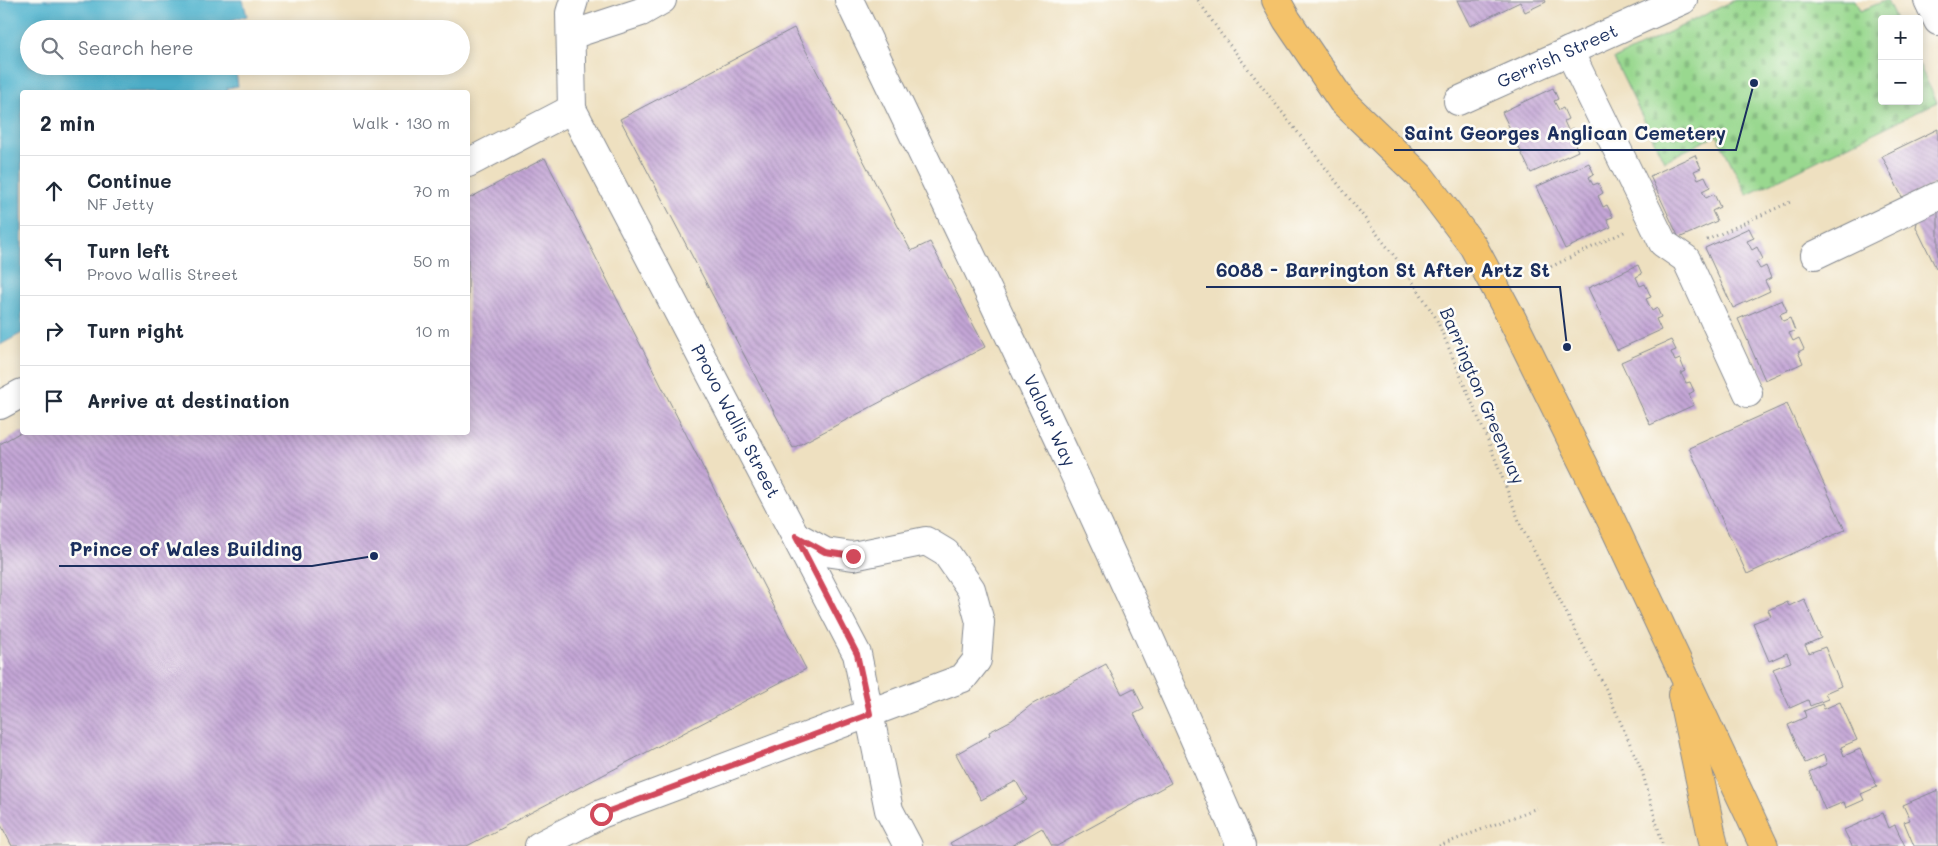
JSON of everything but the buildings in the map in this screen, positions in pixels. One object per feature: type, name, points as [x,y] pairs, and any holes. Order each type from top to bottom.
[{"type":"main road","points":[[1276,0],[1287,20],[1342,102],[1420,176],[1473,246],[1510,315],[1678,662],[1764,846]]},
{"type":"main road","points":[[1678,662],[1683,703],[1714,846]]},
{"type":"street","points":[[576,12],[640,12],[662,0]]},
{"type":"street","name":"Valour Way","points":[[849,0],[1173,688],[1241,846]]},
{"type":"street","name":"Gerrish Street","points":[[1458,101],[1683,0]]},
{"type":"street","points":[[1928,0],[1938,21]]},
{"type":"street","name":"Provo Wallis Street","points":[[576,12],[572,109],[857,654],[889,810],[908,846]]},
{"type":"street","points":[[1569,51],[1663,243],[1686,259],[1748,393]]},
{"type":"street","points":[[470,162],[572,109]]},
{"type":"street","points":[[1815,255],[1938,196]]},
{"type":"street","points":[[0,405],[20,394]]},
{"type":"street","points":[[539,846],[601,814],[963,678],[977,660],[980,622],[971,589],[946,553],[926,541],[853,556],[825,552],[796,536]]},
{"type":"path","name":"Barrington Greenway","points":[[1198,0],[1222,34],[1406,271],[1436,318],[1489,443],[1521,526],[1614,705],[1642,771],[1663,846]]},
{"type":"path","points":[[1678,254],[1790,202]]},
{"type":"path","points":[[1542,271],[1616,236]]},
{"type":"path","points":[[1439,846],[1537,808]]},
{"type":"green space","points":[[1735,0],[1855,0],[1860,11],[1887,0],[1894,15],[1878,15],[1878,105],[1923,105],[1923,73],[1937,102],[1747,195],[1717,135],[1664,161],[1614,59]]},
{"type":"water","points":[[0,0],[243,0],[247,16],[231,20],[20,20],[20,75],[236,75],[238,86],[227,88],[228,90],[20,90],[20,334],[0,345]]},
{"type":"place","name":"Saint Georges Anglican Cemetery","points":[[1754,83]]},
{"type":"place","name":"6088 - Barrington St After Artz St","points":[[1567,347]]},
{"type":"place","name":"Prince of Wales Building","points":[[374,556]]},
{"type":"route","points":[[601,814],[870,714],[857,654],[796,536],[825,552],[853,556]]}]
